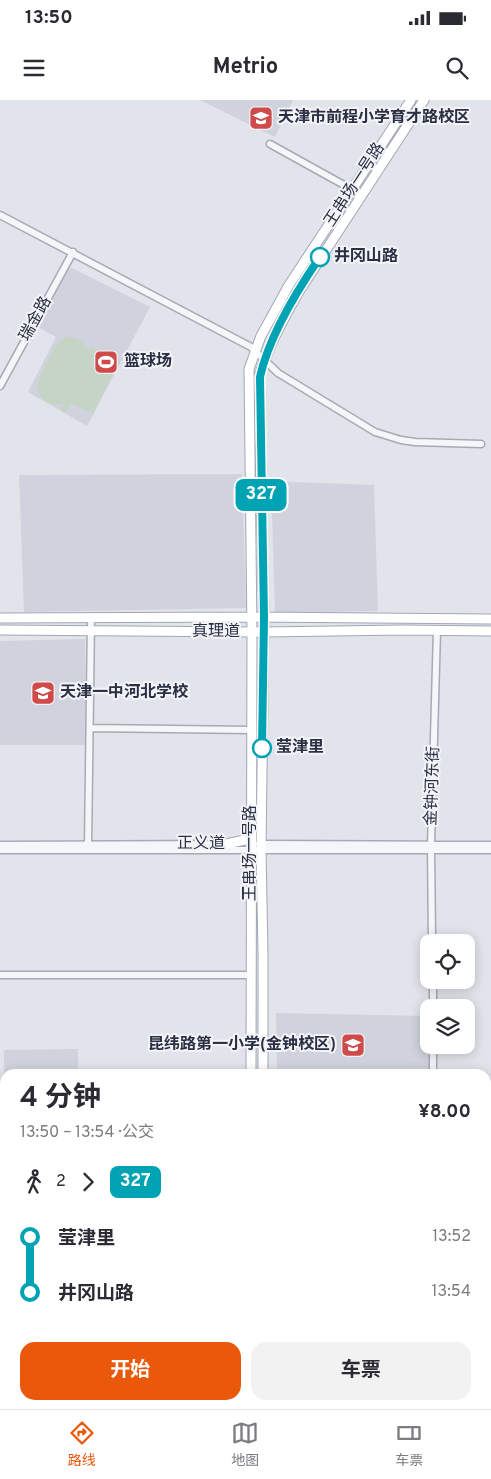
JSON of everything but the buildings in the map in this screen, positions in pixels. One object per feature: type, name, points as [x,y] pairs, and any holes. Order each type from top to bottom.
[{"type":"main road","name":"王串场一号路","points":[[263,1069],[264,954],[256,847],[251,730],[252,617],[248,377],[254,351],[289,285],[411,100]]},
{"type":"main road","name":"王串场一号路","points":[[264,632],[268,633],[264,617],[259,383],[263,364],[284,317],[315,265],[424,100]]},
{"type":"main road","name":"王串场一号路","points":[[263,364],[274,340]]},
{"type":"main road","name":"真理道","points":[[0,618],[264,617],[491,619]]},
{"type":"main road","name":"真理道","points":[[0,630],[252,632],[491,630]]},
{"type":"main road","name":"王串场一号路","points":[[252,632],[254,651]]},
{"type":"main road","name":"王串场一号路","points":[[264,632],[267,651]]},
{"type":"main road","name":"王串场一号路","points":[[251,1069],[251,975],[264,632]]},
{"type":"main road","points":[[227,847],[248,838],[254,820]]},
{"type":"street","points":[[270,144],[362,195]]},
{"type":"street","points":[[0,216],[254,351],[263,364],[279,377],[381,436],[401,442],[430,445],[480,445]]},
{"type":"street","name":"瑞金路","points":[[0,386],[72,254]]},
{"type":"street","points":[[89,847],[91,618]]},
{"type":"street","name":"金钟河东街","points":[[432,934],[431,848],[437,630]]},
{"type":"street","points":[[90,728],[251,730]]},
{"type":"street","points":[[227,847],[256,847],[265,819]]},
{"type":"street","name":"正义道","points":[[0,844],[89,847],[431,848],[491,850]]},
{"type":"street","name":"正义道","points":[[431,848],[491,845]]},
{"type":"street","name":"正义道","points":[[0,850],[89,847]]},
{"type":"street","points":[[0,975],[251,975]]},
{"type":"street","points":[[433,1054],[434,1069]]},
{"type":"shaded area","name":"天津市前程小学育才路校区","points":[[200,100],[293,100],[275,137]]},
{"type":"shaded area","points":[[72,268],[150,307],[87,426],[28,392],[56,337],[38,327],[68,269]]},
{"type":"shaded area","points":[[242,474],[246,608],[24,612],[19,475]]},
{"type":"shaded area","points":[[271,481],[374,485],[378,611],[275,613]]},
{"type":"shaded area","name":"天津一中河北学校","points":[[85,639],[86,745],[0,745],[0,641]]},
{"type":"shaded area","name":"昆纬路第一小学(金钟校区)","points":[[276,1013],[420,1016],[420,1054],[429,1054],[429,1069],[277,1069]]},
{"type":"shaded area","points":[[78,1049],[78,1069],[4,1069],[4,1050]]},
{"type":"green space","points":[[71,337],[82,341],[90,351],[92,347],[98,351],[91,364],[113,375],[106,387],[85,377],[106,388],[99,401],[78,390],[99,402],[93,414],[71,403],[66,413],[61,410],[64,403],[46,402],[40,396],[38,383],[46,363],[60,341]]},
{"type":"green space","name":"篮球场","points":[[99,351],[120,361],[113,374],[92,363]]},
{"type":"bus line","name":"327","points":[[262,748],[264,617],[259,383],[265,359],[284,317],[320,257]]},
{"type":"place","name":"天津市前程小学育才路校区","points":[[261,118]]},
{"type":"place","name":"井冈山路","points":[[320,257]]},
{"type":"place","name":"篮球场","points":[[106,362]]},
{"type":"place","name":"天津一中河北学校","points":[[43,693]]},
{"type":"place","name":"莹津里","points":[[262,748]]},
{"type":"place","name":"昆纬路第一小学(金钟校区)","points":[[353,1045]]}]
